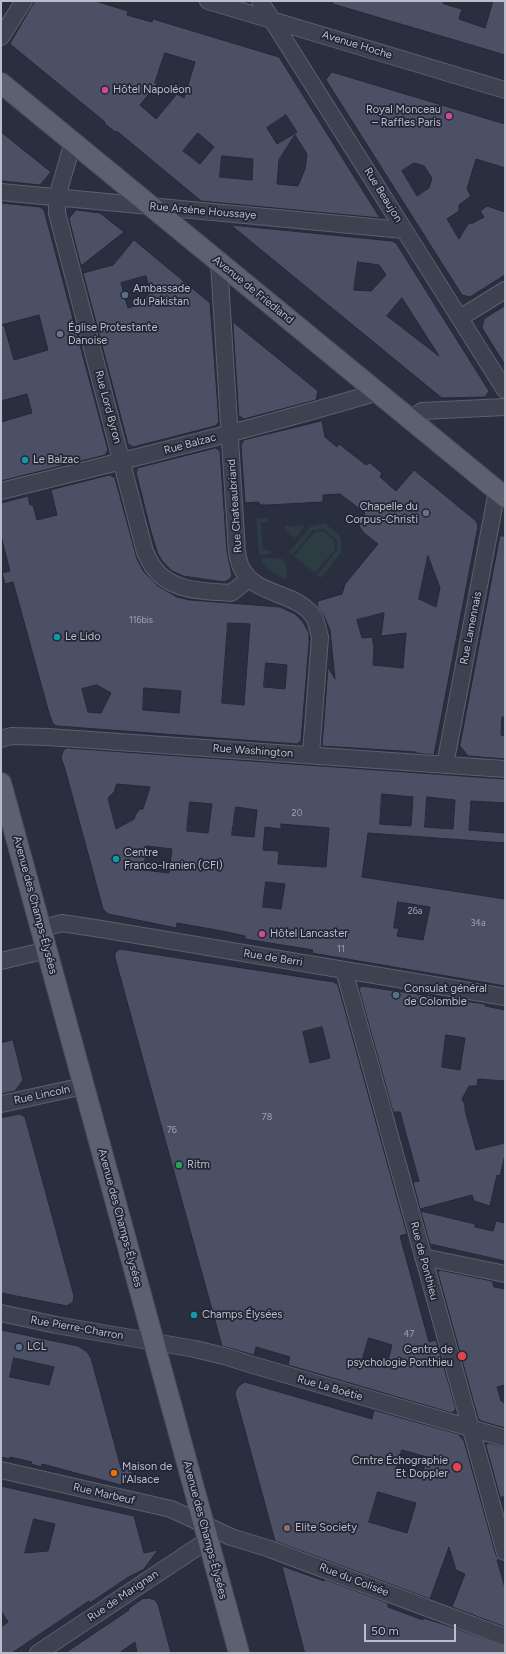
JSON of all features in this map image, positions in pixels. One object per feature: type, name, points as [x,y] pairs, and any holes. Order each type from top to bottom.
[{"type":"main road","name":"Avenue de Friedland","points":[[1,83],[501,494]]},
{"type":"main road","name":"Avenue des Champs-Élysées","points":[[1,782],[239,1653]]},
{"type":"street","points":[[1,37],[24,1]]},
{"type":"street","name":"Avenue Hoche","points":[[208,1],[505,90]]},
{"type":"street","name":"Rue Beaujon","points":[[260,1],[505,390]]},
{"type":"street","name":"Rue Lord Byron","points":[[73,142],[57,198],[57,213],[145,552],[154,569],[168,581],[189,590],[231,593],[249,579]]},
{"type":"street","name":"Rue Arsène Houssaye","points":[[1,192],[404,230]]},
{"type":"street","name":"Rue Chateaubriand","points":[[219,262],[237,552],[240,567],[249,579],[266,591],[290,598],[304,606],[315,619],[320,637],[311,754]]},
{"type":"street","points":[[460,318],[505,290]]},
{"type":"street","name":"Rue Balzac","points":[[1,491],[229,433],[378,392]]},
{"type":"street","points":[[410,420],[422,411],[505,407]]},
{"type":"street","name":"Rue Lamennais","points":[[445,765],[501,494]]},
{"type":"street","name":"Rue Washington","points":[[1,739],[11,736],[48,737],[311,754],[505,769]]},
{"type":"street","name":"Rue de Berri","points":[[41,929],[62,923],[100,928],[505,997]]},
{"type":"street","points":[[1,961],[47,950]]},
{"type":"street","name":"Rue de Ponthieu","points":[[344,970],[505,1552]]},
{"type":"street","name":"Rue Lincoln","points":[[1,1104],[84,1086]]},
{"type":"street","points":[[423,1257],[505,1274]]},
{"type":"street","name":"Rue Pierre-Charron","points":[[1,1313],[56,1325],[154,1342]]},
{"type":"street","name":"Rue La Boétie","points":[[154,1342],[224,1356],[505,1438]]},
{"type":"street","name":"Rue Marbeuf","points":[[1,1470],[171,1509],[206,1532]]},
{"type":"street","name":"Rue du Colisée","points":[[206,1532],[231,1537],[270,1549],[505,1637]]},
{"type":"street","name":"Rue de Marignan","points":[[38,1653],[206,1532]]},
{"type":"shaded area","points":[[268,518],[268,522],[261,523],[263,550],[270,550],[271,554],[259,555],[256,519]]},
{"type":"shaded area","points":[[325,523],[341,537],[341,553],[321,578],[317,575],[337,550],[337,540],[324,529],[313,530],[292,555],[289,552],[311,526]]},
{"type":"shaded area","points":[[302,524],[304,527],[295,538],[284,528],[287,525],[290,527],[299,526]]},
{"type":"shaded area","points":[[323,531],[334,540],[335,549],[315,573],[294,556],[315,532]]},
{"type":"shaded area","points":[[263,558],[283,559],[287,574],[286,579],[269,570],[261,561]]},
{"type":"building","points":[[35,1],[95,1],[128,11],[127,15],[152,22],[153,19],[279,57],[380,218],[201,201],[118,132],[115,132],[104,123],[105,122],[10,44]],"holes":[[[165,53],[195,62],[184,98],[177,94],[156,119],[140,105],[157,84],[155,83]],[[286,115],[297,132],[277,144],[267,128]],[[198,133],[214,147],[200,164],[183,151]],[[295,135],[307,154],[305,169],[298,186],[277,184],[279,160]],[[222,156],[253,159],[252,180],[220,177]]]},
{"type":"building","points":[[333,1],[442,1],[444,4],[462,9],[459,19],[485,28],[493,1],[505,1],[505,55],[333,4]]},
{"type":"building","points":[[332,72],[505,124],[505,168],[476,159],[467,189],[471,196],[459,205],[459,211],[447,219],[459,239],[468,224],[484,217],[480,211],[487,206],[505,212],[505,275],[470,297],[462,295],[326,80]],"holes":[[[414,163],[424,166],[432,178],[429,188],[417,196],[402,171]]]},
{"type":"building","points":[[1,132],[51,172],[40,185],[1,181]]},
{"type":"building","points":[[1,203],[40,207],[44,210],[108,450],[105,455],[1,481],[1,422],[32,413],[27,394],[1,401],[1,326],[4,325],[14,360],[48,350],[39,315],[1,325]]},
{"type":"building","points":[[76,210],[100,213],[124,232],[81,266],[69,219]]},
{"type":"building","points":[[231,225],[392,241],[396,243],[489,391],[485,397],[442,398]],"holes":[[[358,262],[379,265],[386,275],[371,291],[354,290]],[[402,298],[439,356],[387,316]]]},
{"type":"building","points":[[134,240],[210,303],[219,422],[215,426],[133,447],[128,444],[83,273],[113,265]],"holes":[[[146,276],[150,292],[144,303],[128,308],[121,283]]]},
{"type":"building","points":[[505,306],[505,365],[482,328],[484,319]]},
{"type":"building","points":[[233,322],[318,391],[316,400],[244,419],[239,416]]},
{"type":"building","points":[[322,421],[325,437],[337,447],[339,444],[366,465],[370,463],[382,473],[380,477],[396,491],[414,470],[476,521],[478,526],[434,755],[416,752],[322,746],[328,667],[335,679],[330,630],[324,616],[317,606],[318,601],[342,594],[345,584],[378,544],[364,533],[359,526],[360,520],[365,513],[340,494],[323,495],[323,502],[268,505],[261,505],[258,502],[245,503],[241,446],[244,440]],"holes":[[[428,556],[440,588],[436,607],[419,599]],[[384,613],[381,636],[406,633],[403,668],[373,665],[374,647],[372,637],[362,638],[357,620]]]},
{"type":"building","points":[[216,448],[220,451],[227,552],[232,575],[230,579],[224,582],[183,576],[172,571],[163,562],[158,554],[151,532],[136,472],[138,468]]},
{"type":"building","points":[[110,475],[115,478],[137,559],[144,572],[158,586],[177,597],[190,600],[280,607],[295,614],[303,622],[309,633],[309,643],[301,741],[297,744],[57,726],[53,724],[13,582],[5,584],[2,573],[10,571],[1,536],[1,503],[28,496],[30,505],[33,505],[37,520],[57,515],[51,490]],"holes":[[[228,623],[250,624],[244,705],[222,703]],[[266,663],[287,665],[285,689],[264,687]],[[97,685],[111,693],[101,713],[88,712],[82,689]],[[144,688],[181,691],[179,713],[143,710]]]},
{"type":"building","points":[[500,536],[505,536],[505,717],[502,717],[501,735],[505,736],[505,759],[468,756],[460,746]]},
{"type":"building","points":[[67,748],[505,779],[505,803],[471,801],[469,830],[505,833],[505,843],[368,833],[362,877],[505,899],[505,986],[312,953],[313,950],[245,939],[245,936],[222,931],[177,923],[176,928],[108,914],[103,909],[61,758],[63,751]],"holes":[[[117,784],[150,787],[143,809],[140,809],[134,819],[116,829],[108,798],[114,792]],[[382,794],[413,797],[411,826],[380,824]],[[427,797],[455,800],[453,829],[425,827]],[[190,802],[212,804],[208,833],[187,831]],[[236,807],[257,810],[254,837],[232,835]],[[281,824],[329,828],[326,867],[278,864],[279,851],[263,850],[265,827],[281,829]],[[147,846],[172,849],[169,873],[144,870]],[[266,882],[285,884],[281,909],[263,907]],[[398,902],[430,907],[423,940],[397,936],[399,928],[394,928]]]},
{"type":"building","points":[[120,949],[334,982],[338,985],[407,1234],[400,1236],[429,1342],[436,1340],[456,1409],[452,1413],[288,1365],[290,1357],[256,1347],[254,1355],[222,1346],[115,958],[115,953]],"holes":[[[322,1027],[330,1058],[310,1063],[303,1032]],[[369,1338],[392,1345],[386,1368],[362,1361]]]},
{"type":"building","points":[[362,986],[485,1004],[485,1006],[505,1010],[505,1081],[478,1079],[477,1086],[469,1086],[462,1099],[465,1105],[476,1150],[505,1143],[505,1154],[500,1176],[497,1175],[490,1206],[474,1201],[472,1195],[420,1209],[413,1182],[419,1181],[400,1112],[393,1112],[359,989]],"holes":[[[446,1035],[465,1038],[460,1070],[442,1067]]]},
{"type":"building","points":[[13,1040],[23,1080],[15,1091],[1,1094],[1,1043]]},
{"type":"building","points":[[20,1114],[25,1117],[74,1296],[73,1302],[67,1306],[1,1293],[1,1118]]},
{"type":"building","points":[[421,1211],[475,1224],[475,1227],[493,1231],[496,1221],[505,1223],[505,1261],[430,1244]]},
{"type":"building","points":[[440,1270],[492,1281],[494,1287],[505,1289],[505,1385],[497,1387],[501,1401],[505,1403],[505,1428],[481,1421],[478,1418],[438,1273]]},
{"type":"building","points":[[1,1330],[78,1346],[87,1352],[91,1358],[121,1468],[130,1466],[134,1479],[121,1485],[42,1464],[41,1467],[31,1464],[32,1462],[10,1457],[10,1459],[1,1457]],"holes":[[[14,1358],[54,1367],[49,1385],[10,1377]]]},
{"type":"building","points":[[245,1382],[372,1419],[374,1410],[458,1434],[464,1441],[496,1555],[500,1560],[497,1560],[505,1588],[505,1627],[452,1607],[465,1574],[456,1570],[449,1547],[430,1599],[275,1541],[235,1394],[239,1386]],"holes":[[[402,1450],[427,1457],[421,1478],[396,1471]],[[378,1492],[416,1503],[407,1533],[369,1522]]]},
{"type":"building","points":[[488,1443],[505,1447],[505,1497],[500,1497],[486,1446]]},
{"type":"building","points":[[1,1486],[134,1516],[144,1553],[158,1550],[144,1569],[127,1578],[90,1603],[89,1601],[12,1653],[1,1653],[1,1627],[8,1622],[1,1611]],"holes":[[[34,1519],[55,1524],[48,1551],[25,1553]]]},
{"type":"building","points":[[282,1566],[324,1581],[324,1579],[388,1603],[388,1607],[423,1620],[423,1618],[446,1625],[505,1646],[505,1653],[305,1653]]},
{"type":"building","points":[[149,1598],[155,1600],[158,1604],[171,1653],[137,1653],[135,1642],[119,1653],[65,1653],[129,1610],[128,1609],[142,1599]]},
{"type":"place","name":"Hôtel Napoléon","points":[[105,90]]},
{"type":"place","name":"Royal Monceau – Raffles Paris","points":[[449,116]]},
{"type":"place","name":"Ambassade du Pakistan","points":[[125,295]]},
{"type":"place","name":"Église Protestante Danoise","points":[[60,334]]},
{"type":"place","name":"Le Balzac","points":[[25,460]]},
{"type":"place","name":"Chapelle du Corpus-Christi","points":[[426,513]]},
{"type":"place","name":"Le Lido","points":[[57,637]]},
{"type":"place","name":"Centre Franco-Iranien (CFI)","points":[[116,859]]},
{"type":"place","name":"Hôtel Lancaster","points":[[262,934]]},
{"type":"place","name":"Consulat général de Colombie","points":[[396,995]]},
{"type":"place","name":"Ritm","points":[[179,1165]]},
{"type":"place","name":"Champs Élysées","points":[[194,1315]]},
{"type":"place","name":"LCL","points":[[19,1347]]},
{"type":"place","name":"Centre de psychologie Ponthieu","points":[[462,1356]]},
{"type":"place","name":"Crntre Échographie Et Doppler","points":[[457,1467]]},
{"type":"place","name":"Maison de l'Alsace","points":[[114,1473]]},
{"type":"place","name":"Elite Society","points":[[287,1528]]}]
